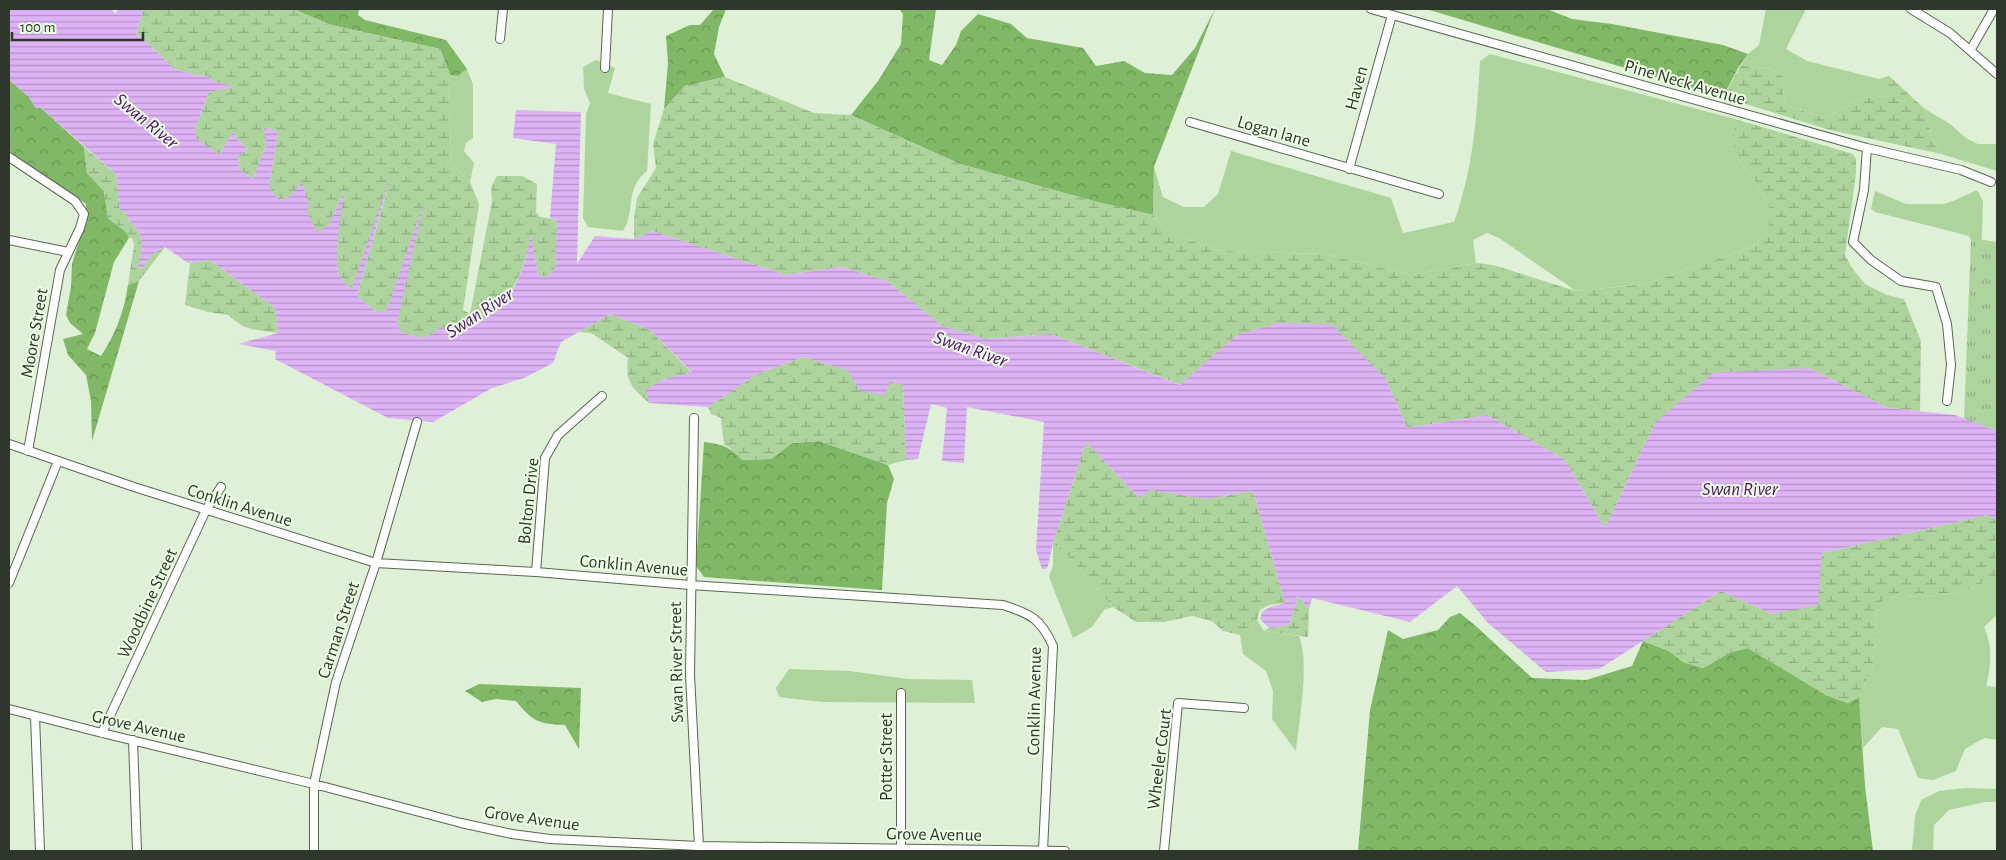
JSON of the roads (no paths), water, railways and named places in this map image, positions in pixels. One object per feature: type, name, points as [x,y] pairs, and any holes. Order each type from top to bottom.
[{"type":"street","points":[[500,38],[503,9]]},
{"type":"street","points":[[605,68],[608,9]]},
{"type":"street","name":"Pine Neck Avenue","points":[[1371,9],[1867,148],[1961,170],[1991,182]]},
{"type":"street","points":[[1911,9],[1950,33],[1997,74]]},
{"type":"street","points":[[1970,49],[1994,9]]},
{"type":"street","name":"Haven","points":[[1350,169],[1392,15]]},
{"type":"street","name":"Logan lane","points":[[1190,122],[1439,194]]},
{"type":"street","points":[[1867,148],[1864,190],[1854,242],[1871,260],[1901,281],[1936,287],[1947,324],[1951,366],[1947,401]]},
{"type":"street","name":"Moore Street","points":[[9,157],[74,201],[84,214],[80,228],[60,270],[28,451]]},
{"type":"street","points":[[9,240],[68,252]]},
{"type":"street","name":"Bolton Drive","points":[[536,572],[545,458],[558,435],[602,396]]},
{"type":"street","name":"Swan River Street","points":[[694,418],[690,675],[699,846]]},
{"type":"street","name":"Carman Street","points":[[314,851],[314,784],[336,682],[376,564],[417,422]]},
{"type":"street","name":"Conklin Avenue","points":[[9,444],[206,510],[376,564],[536,572],[690,585],[1003,606],[1027,613],[1040,622],[1053,646],[1043,850]]},
{"type":"street","points":[[9,583],[58,461]]},
{"type":"street","name":"Woodbine Street","points":[[102,734],[206,510],[221,487]]},
{"type":"street","name":"Potter Street","points":[[901,693],[901,850]]},
{"type":"street","name":"Wheeler Court","points":[[1164,851],[1178,703],[1244,708]]},
{"type":"street","name":"Grove Avenue","points":[[9,709],[102,734],[314,784],[461,823],[512,834],[554,840],[760,849],[1065,851]]},
{"type":"street","points":[[35,716],[40,851]]},
{"type":"street","points":[[133,740],[137,851]]},
{"type":"water","name":"Swan River","points":[[9,9],[111,9],[116,14],[118,9],[144,9],[136,34],[174,69],[208,76],[212,81],[235,87],[209,92],[195,129],[197,139],[219,155],[233,132],[238,140],[248,149],[238,156],[239,169],[253,179],[266,146],[264,127],[278,132],[269,188],[279,200],[289,197],[302,182],[309,205],[307,213],[317,232],[329,225],[345,189],[337,267],[340,277],[351,290],[391,175],[357,296],[376,312],[386,312],[424,203],[397,323],[401,332],[412,335],[422,337],[431,335],[440,327],[464,331],[494,312],[502,305],[515,287],[523,266],[531,234],[538,275],[547,277],[555,269],[557,220],[550,218],[556,144],[513,138],[516,110],[581,112],[577,264],[595,236],[634,239],[652,231],[786,275],[841,267],[887,281],[942,326],[986,339],[1051,334],[1180,385],[1237,335],[1278,323],[1332,325],[1386,379],[1407,428],[1487,415],[1565,460],[1605,528],[1655,423],[1713,373],[1809,368],[1888,408],[1955,415],[1997,431],[1997,520],[1987,515],[1822,553],[1818,605],[1772,614],[1721,591],[1599,669],[1546,672],[1488,623],[1457,586],[1410,622],[1312,598],[1309,609],[1298,596],[1289,625],[1269,628],[1260,619],[1262,612],[1270,607],[1285,603],[1253,491],[1206,499],[1150,490],[1139,498],[1086,442],[1053,543],[1048,566],[1046,569],[1042,569],[1036,550],[1044,422],[967,407],[964,463],[942,461],[947,408],[931,404],[918,459],[906,460],[903,385],[890,382],[885,395],[860,391],[847,370],[803,357],[757,374],[708,407],[649,403],[646,389],[665,379],[692,372],[650,330],[610,314],[561,342],[553,363],[524,378],[492,388],[433,422],[388,418],[275,359],[276,351],[238,344],[278,333],[275,308],[210,260],[188,263],[165,247],[152,254],[143,267],[138,269],[141,238],[126,213],[120,210],[116,174],[41,108],[36,108],[29,97],[9,80]]}]
